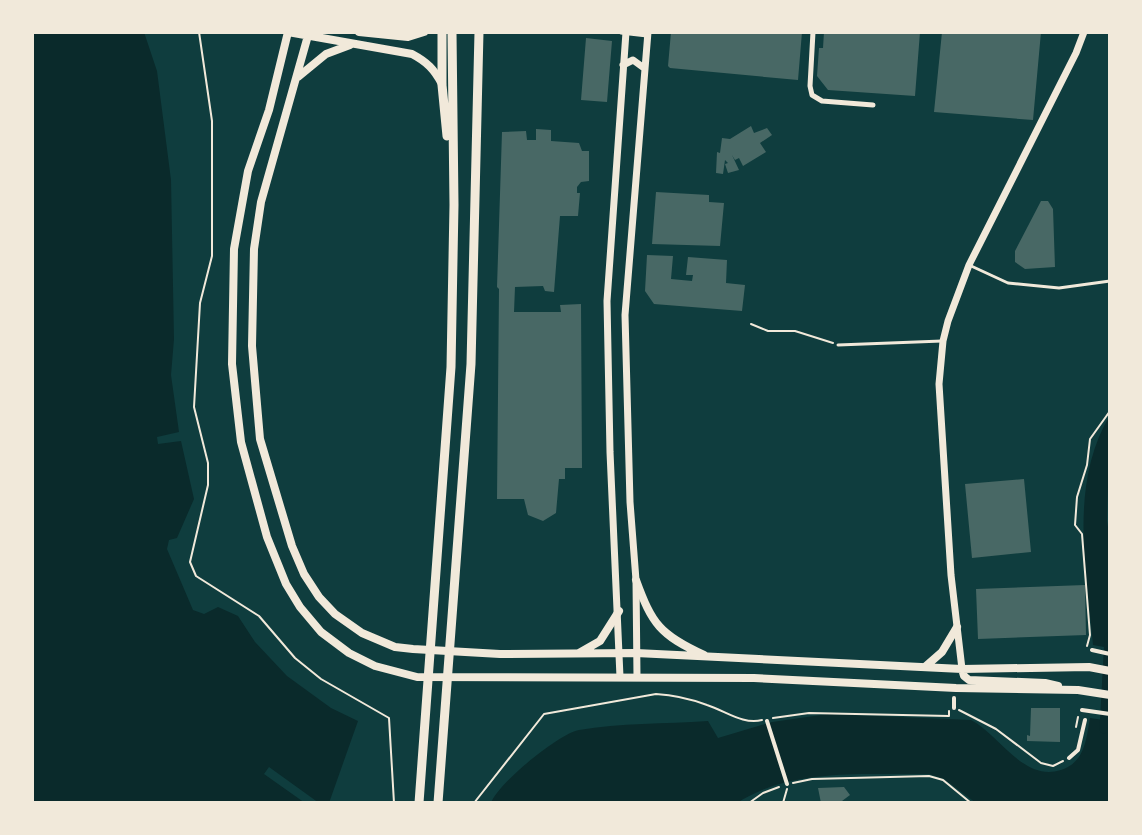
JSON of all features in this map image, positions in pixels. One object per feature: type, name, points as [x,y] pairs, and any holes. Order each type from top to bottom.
[{"type":"highway","points":[[442,32],[442,85],[454,205]]},
{"type":"highway","points":[[419,803],[451,367],[454,205],[452,32]]},
{"type":"highway","points":[[438,803],[471,364],[479,32]]},
{"type":"main road","points":[[442,85],[435,70],[412,54],[288,32],[269,110],[248,171],[234,249],[232,364],[241,442],[267,537],[286,584],[321,632],[349,653],[375,666],[417,677],[754,678],[1082,691]]},
{"type":"main road","points":[[359,32],[408,37],[424,32]]},
{"type":"main road","points":[[574,655],[600,641],[619,611],[623,597],[610,452],[607,301],[624,32]]},
{"type":"main road","points":[[1084,32],[969,265],[948,321],[939,384],[951,575],[962,669],[969,680],[1045,683],[1110,695]]},
{"type":"main road","points":[[637,677],[625,315],[648,33]]},
{"type":"main road","points":[[308,34],[261,202],[254,249],[252,346],[260,439],[292,546],[304,574],[335,614],[362,633],[395,647],[500,654],[636,653],[962,669],[1089,667],[1110,671]]},
{"type":"main road","points":[[296,79],[326,54],[354,43]]},
{"type":"main road","points":[[623,65],[633,60],[644,68]]},
{"type":"main road","points":[[636,580],[656,626],[708,657]]},
{"type":"main road","points":[[623,597],[636,593]]},
{"type":"main road","points":[[619,611],[620,677]]},
{"type":"main road","points":[[926,667],[942,652],[957,627]]},
{"type":"street","points":[[478,52],[487,32]]},
{"type":"street","points":[[624,32],[648,33]]},
{"type":"street","points":[[813,32],[812,95],[822,101],[873,105]]},
{"type":"street","points":[[1092,650],[1110,654]]},
{"type":"street","points":[[954,698],[954,708]]},
{"type":"street","points":[[1082,710],[1110,714]]},
{"type":"street","points":[[1069,758],[1078,750],[1085,720]]},
{"type":"street","points":[[767,721],[787,784]]},
{"type":"lane","points":[[969,265],[1008,283],[1059,288],[1110,281]]},
{"type":"lane","points":[[838,345],[943,341]]},
{"type":"path","points":[[751,324],[768,331],[795,331],[838,345]]},
{"type":"path","points":[[1087,646],[1090,635],[1082,534],[1075,525],[1077,497],[1087,465],[1090,439],[1110,411]]},
{"type":"path","points":[[474,803],[537,720],[554,710],[656,694],[706,704],[748,722],[809,713],[949,716],[949,707],[996,729],[1041,763],[1053,766],[1069,758]]},
{"type":"path","points":[[1075,730],[1078,717]]},
{"type":"path","points":[[749,803],[763,793],[812,779],[929,776],[943,780],[971,803]]},
{"type":"path","points":[[783,803],[787,784]]},
{"type":"water","points":[[32,32],[144,32],[157,71],[171,180],[174,339],[171,375],[179,432],[157,437],[158,444],[181,441],[194,499],[177,538],[169,540],[167,549],[193,610],[204,614],[218,607],[238,616],[255,642],[287,676],[331,708],[358,721],[329,803],[319,803],[269,767],[264,774],[305,803],[32,803]]},
{"type":"water","points":[[1110,415],[1107,521],[1110,540],[1110,648],[1093,645],[1084,527],[1089,469]]},
{"type":"water","points":[[828,714],[971,720],[1023,763],[1047,772],[1061,770],[1080,756],[1090,718],[1110,721],[1110,803],[976,803],[944,779],[929,774],[880,774],[805,778],[758,791],[737,803],[491,803],[530,760],[558,740],[579,730],[708,721],[718,738],[772,722]]},
{"type":"building","points":[[671,32],[802,32],[798,80],[670,68]]},
{"type":"building","points":[[824,32],[920,32],[915,96],[828,90],[817,76],[819,48],[823,48]]},
{"type":"building","points":[[942,32],[1041,32],[1033,120],[934,112]]},
{"type":"building","points":[[586,38],[612,41],[607,102],[581,100]]},
{"type":"building","points":[[751,126],[754,133],[767,128],[772,135],[760,143],[766,152],[743,166],[739,158],[735,160],[732,155],[739,170],[728,173],[725,160],[723,174],[716,173],[717,152],[720,153],[722,138],[730,139]]},
{"type":"building","points":[[536,129],[551,130],[551,141],[579,143],[582,151],[589,151],[589,181],[581,182],[577,187],[577,193],[580,193],[578,216],[560,216],[554,292],[545,291],[543,286],[515,287],[514,312],[561,312],[560,305],[581,304],[582,468],[565,468],[565,479],[559,479],[556,513],[543,521],[528,515],[524,499],[497,499],[497,287],[502,132],[526,131],[527,140],[536,140]]},
{"type":"building","points":[[656,192],[709,195],[709,202],[724,203],[720,246],[652,244]]},
{"type":"building","points":[[1041,201],[1048,201],[1053,209],[1055,267],[1025,269],[1015,262],[1015,251]]},
{"type":"building","points":[[647,255],[673,256],[671,279],[692,281],[693,275],[686,275],[688,257],[727,260],[726,283],[745,285],[742,311],[654,304],[645,291]]},
{"type":"building","points":[[1024,479],[1031,552],[972,558],[965,484]]},
{"type":"building","points":[[1085,585],[1086,635],[978,639],[976,589]]},
{"type":"building","points":[[1031,708],[1060,708],[1060,742],[1027,741]]},
{"type":"building","points":[[844,787],[850,795],[842,801],[821,803],[818,788]]},
{"type":"waterway","points":[[1104,729],[1109,637]]}]
